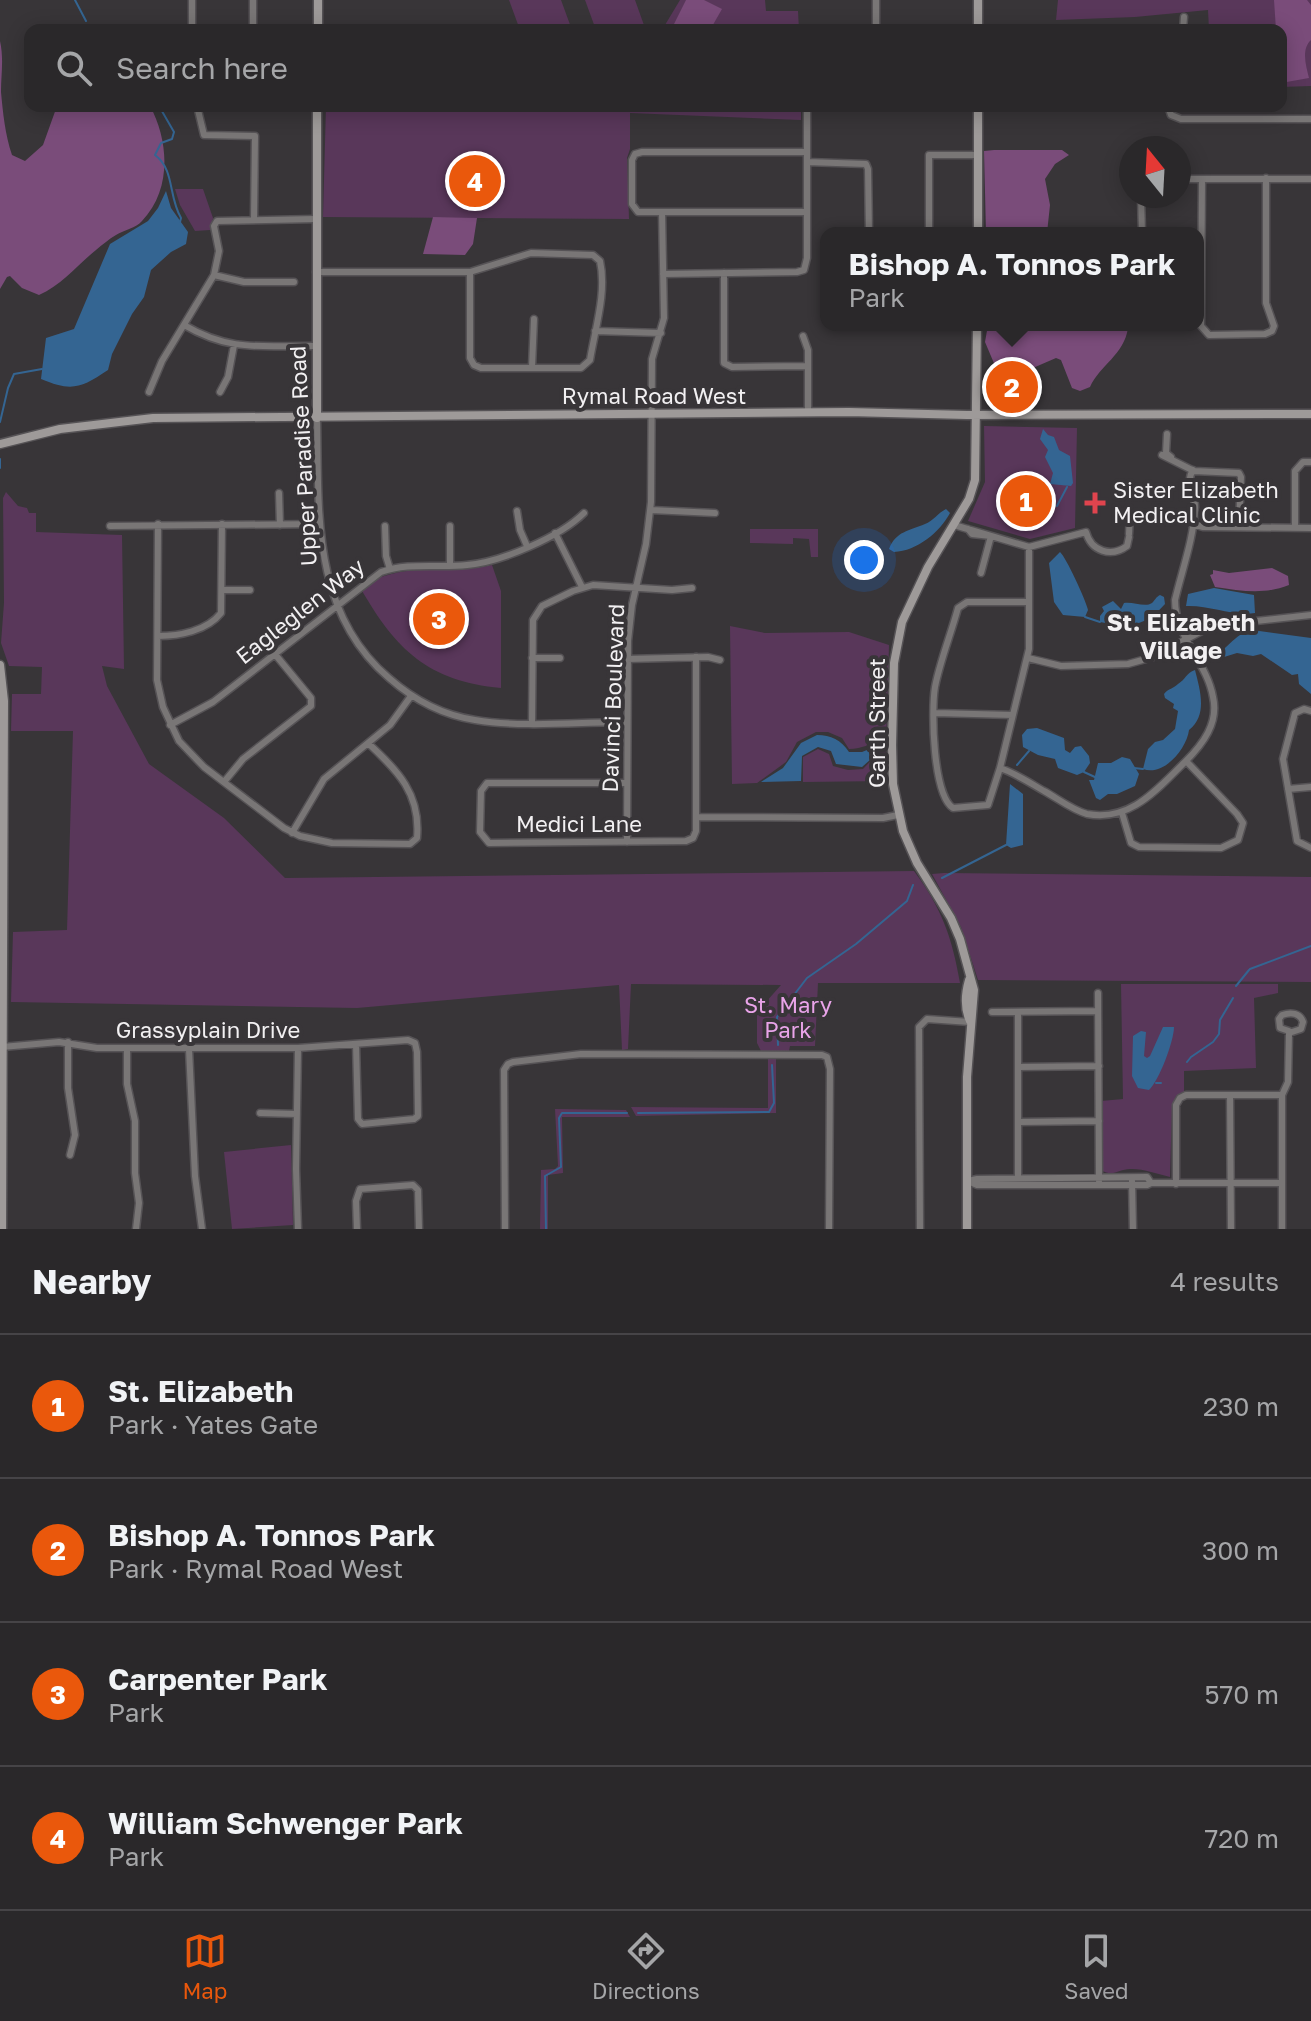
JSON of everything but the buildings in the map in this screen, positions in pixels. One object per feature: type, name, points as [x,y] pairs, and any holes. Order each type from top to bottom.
[{"type":"main road","points":[[318,0],[318,24]]},
{"type":"main road","points":[[978,0],[978,24]]},
{"type":"main road","name":"Upper Paradise Road","points":[[317,112],[317,418]]},
{"type":"main road","points":[[978,112],[978,227]]},
{"type":"main road","name":"Garth Street","points":[[967,1229],[967,1077],[974,990],[955,927],[909,848],[898,815],[892,768],[895,650],[902,622],[912,597],[969,499],[975,480],[977,331]]},
{"type":"main road","name":"Rymal Road West","points":[[0,444],[60,429],[121,420],[808,413],[1311,414]]},
{"type":"main road","points":[[0,665],[4,729],[2,1229]]},
{"type":"street","points":[[192,0],[192,24]]},
{"type":"street","points":[[253,0],[253,24]]},
{"type":"street","points":[[876,0],[876,24]]},
{"type":"street","points":[[198,112],[204,135],[255,136],[254,219]]},
{"type":"street","points":[[663,274],[804,270],[807,258],[807,112]]},
{"type":"street","points":[[1170,112],[1181,119],[1311,119]]},
{"type":"street","points":[[807,152],[642,152],[635,154],[632,160],[634,208],[638,212],[807,212]]},
{"type":"street","points":[[929,227],[929,155],[977,155]]},
{"type":"street","points":[[807,162],[866,164],[869,227]]},
{"type":"street","points":[[1204,331],[1209,335],[1223,335],[1265,334],[1272,331],[1274,326],[1266,303],[1266,178]]},
{"type":"street","points":[[1191,179],[1311,179]]},
{"type":"street","points":[[1201,227],[1202,179]]},
{"type":"street","name":"Davinci Boulevard","points":[[627,842],[629,622],[651,510],[652,359],[664,318],[662,212]]},
{"type":"street","points":[[149,392],[162,361],[214,275],[219,251],[215,223],[220,219],[316,219]]},
{"type":"street","points":[[316,272],[470,272],[531,253],[593,255],[602,268],[590,360],[581,368],[481,368],[471,362],[470,272]]},
{"type":"street","points":[[724,273],[724,363],[732,367],[808,366]]},
{"type":"street","points":[[214,275],[244,282],[294,282]]},
{"type":"street","points":[[532,367],[534,319]]},
{"type":"street","points":[[184,325],[212,340],[234,345],[316,346]]},
{"type":"street","points":[[595,331],[661,333]]},
{"type":"street","points":[[803,336],[808,350],[808,413]]},
{"type":"street","points":[[220,392],[228,377],[234,345]]},
{"type":"street","name":"Upper Paradise Road","points":[[317,418],[323,558],[336,605],[368,659],[411,696],[466,718],[495,722],[627,722]]},
{"type":"street","points":[[1167,434],[1166,453],[1193,470],[1239,473],[1239,525]]},
{"type":"street","points":[[1162,455],[1171,457]]},
{"type":"street","points":[[1295,528],[1295,471],[1303,462],[1311,462]]},
{"type":"street","points":[[1000,768],[1087,813],[1122,813],[1145,801],[1204,741],[1214,707],[1210,687],[1177,621],[1175,600],[1194,524],[1195,498],[1189,481],[1193,470]]},
{"type":"street","points":[[279,493],[280,525]]},
{"type":"street","points":[[651,510],[715,513]]},
{"type":"street","points":[[517,511],[527,546]]},
{"type":"street","name":"Eagleglen Way","points":[[170,725],[213,702],[373,576],[390,569],[488,562],[555,533],[584,513]]},
{"type":"street","points":[[954,525],[968,529],[972,534],[1029,547],[1086,532],[1093,547],[1118,551],[1127,546],[1130,514],[1158,514],[1203,527],[1311,528]]},
{"type":"street","points":[[158,524],[159,693],[170,725],[189,753],[292,833],[310,840],[332,843],[408,844],[416,840],[418,823],[410,790],[395,768],[368,743]]},
{"type":"street","points":[[158,636],[188,632],[217,619],[221,613],[222,524]]},
{"type":"street","points":[[110,526],[320,524]]},
{"type":"street","points":[[385,526],[386,556],[390,569]]},
{"type":"street","points":[[450,526],[450,566]]},
{"type":"street","points":[[555,533],[582,587]]},
{"type":"street","points":[[981,573],[991,536]]},
{"type":"street","points":[[1029,547],[1029,602],[1028,658],[1000,768],[988,805],[953,808],[946,803],[936,766],[935,688],[960,605],[967,602],[1029,602]]},
{"type":"street","points":[[532,722],[533,620],[538,610],[582,587],[602,584],[672,590],[692,588]]},
{"type":"street","points":[[222,590],[250,590]]},
{"type":"street","points":[[1028,658],[1061,666],[1128,664],[1153,657],[1211,626],[1311,615]]},
{"type":"street","points":[[224,782],[243,759],[311,706],[311,698],[274,653]]},
{"type":"street","points":[[696,657],[696,817],[883,818],[898,815]]},
{"type":"street","points":[[627,659],[696,657],[720,660]]},
{"type":"street","points":[[532,658],[560,658]]},
{"type":"street","points":[[292,833],[324,779],[396,719],[411,696]]},
{"type":"street","points":[[1307,847],[1296,837],[1284,752],[1292,720],[1299,710],[1311,711]]},
{"type":"street","points":[[935,713],[1013,715]]},
{"type":"street","points":[[1122,813],[1131,843],[1139,847],[1221,848],[1238,840],[1243,823],[1186,761]]},
{"type":"street","name":"Medici Lane","points":[[627,783],[487,783],[481,791],[480,832],[489,843],[690,840],[696,831],[696,817]]},
{"type":"street","points":[[1288,789],[1311,787]]},
{"type":"street","points":[[1098,993],[1099,1181]]},
{"type":"street","points":[[992,1012],[1098,1011]]},
{"type":"street","points":[[1018,1012],[1018,1178]]},
{"type":"street","points":[[920,1229],[919,1027],[927,1019],[970,1022]]},
{"type":"street","points":[[1282,1229],[1282,1095],[1288,1082],[1289,1031]]},
{"type":"street","name":"Grassyplain Drive","points":[[2,1047],[68,1042],[97,1048],[298,1048],[408,1040],[415,1043],[417,1052],[418,1116],[362,1124],[358,1119],[356,1044]]},
{"type":"street","points":[[68,1042],[68,1088],[75,1135],[70,1155]]},
{"type":"street","points":[[127,1048],[127,1084],[135,1121],[135,1173],[139,1203],[136,1229]]},
{"type":"street","points":[[298,1048],[298,1229]]},
{"type":"street","points":[[189,1049],[195,1171],[202,1229]]},
{"type":"street","points":[[505,1229],[504,1070],[513,1062],[581,1054],[827,1057],[830,1063],[829,1229]]},
{"type":"street","points":[[1019,1067],[1099,1066]]},
{"type":"street","points":[[1176,1184],[1178,1100],[1186,1095],[1282,1095]]},
{"type":"street","points":[[1230,1095],[1231,1229]]},
{"type":"street","points":[[260,1113],[297,1114]]},
{"type":"street","points":[[1019,1122],[1099,1121]]},
{"type":"street","points":[[968,1181],[1018,1178],[1099,1181]]},
{"type":"street","points":[[968,1181],[977,1185],[1099,1181],[1282,1183]]},
{"type":"street","points":[[1132,1181],[1133,1229]]},
{"type":"street","points":[[357,1229],[356,1201],[360,1189],[413,1185],[418,1190],[419,1229]]},
{"type":"green space","points":[[509,0],[561,0],[570,24],[518,24]]},
{"type":"green space","points":[[585,0],[635,0],[644,24],[594,24]]},
{"type":"green space","points":[[680,0],[765,0],[766,11],[798,11],[799,24],[666,24]]},
{"type":"green space","points":[[1058,0],[1311,0],[1311,86],[1287,87],[1287,24],[1209,24],[1208,10],[1056,20]]},
{"type":"green space","points":[[326,112],[801,112],[801,120],[630,113],[627,158],[629,219],[323,217]]},
{"type":"green space","points":[[175,189],[203,189],[213,218],[210,230],[195,231]]},
{"type":"green space","points":[[1034,371],[1035,403],[989,404],[988,372]]},
{"type":"green space","points":[[984,426],[1077,428],[1075,528],[1030,539],[968,521],[985,482]]},
{"type":"green space","name":"St. Mary Park","points":[[6,492],[18,506],[27,508],[29,513],[36,513],[36,532],[122,535],[124,669],[102,666],[107,686],[149,764],[224,818],[285,878],[914,871],[944,924],[960,983],[818,983],[815,1046],[790,1046],[789,1051],[761,1051],[757,1043],[757,1012],[781,985],[631,984],[628,1049],[622,1050],[619,985],[357,1008],[11,1002],[13,932],[67,930],[73,731],[11,731],[12,694],[41,694],[42,667],[9,666],[1,643],[4,603],[3,498]]},
{"type":"green space","points":[[750,529],[818,529],[818,557],[811,557],[809,539],[793,538],[793,544],[750,543]]},
{"type":"green space","points":[[492,565],[501,591],[501,688],[453,678],[417,659],[387,629],[361,589],[375,580],[407,571]]},
{"type":"green space","points":[[730,626],[765,633],[849,632],[889,645],[886,742],[849,749],[842,738],[828,732],[816,732],[797,742],[786,762],[757,783],[732,784]]},
{"type":"green space","points":[[885,746],[887,781],[803,782],[803,757],[818,749],[829,754],[833,766],[848,770],[863,769]]},
{"type":"green space","points":[[932,874],[1311,877],[1311,982],[978,980],[961,927]]},
{"type":"green space","points":[[1121,984],[1278,984],[1278,993],[1254,998],[1256,1068],[1184,1071],[1184,1092],[1176,1096],[1172,1106],[1170,1177],[1137,1169],[1113,1173],[1101,1170],[1101,1101],[1123,1099]]},
{"type":"green space","points":[[768,1057],[776,1058],[776,1113],[636,1116],[631,1107],[768,1108]]},
{"type":"green space","points":[[555,1109],[626,1110],[630,1117],[562,1117],[563,1173],[548,1175],[548,1229],[540,1229],[541,1170],[558,1166]]},
{"type":"green space","points":[[291,1145],[293,1225],[232,1229],[224,1152]]},
{"type":"shaded area","points":[[686,0],[704,0],[722,9],[713,24],[674,24]]},
{"type":"shaded area","points":[[1274,0],[1307,0],[1311,5],[1311,40],[1305,53],[1309,78],[1287,82],[1287,24],[1276,24]]},
{"type":"shaded area","points":[[0,41],[1,92],[12,155],[25,161],[43,145],[55,112],[153,112],[161,134],[164,165],[159,195],[152,209],[137,225],[108,240],[62,281],[39,295],[22,288],[10,276],[0,289]]},
{"type":"shaded area","points":[[1062,150],[1069,155],[1055,164],[1045,179],[1050,205],[1048,227],[986,227],[984,151]]},
{"type":"shaded area","points":[[433,217],[477,218],[473,244],[465,255],[423,254]]},
{"type":"shaded area","points":[[987,331],[1127,331],[1117,353],[1090,387],[1080,391],[1072,388],[1061,360],[1056,358],[1026,371],[996,368],[985,342]]},
{"type":"shaded area","points":[[1272,568],[1288,576],[1289,585],[1262,591],[1234,590],[1215,587],[1210,575],[1213,570],[1229,573]]},
{"type":"water","points":[[166,191],[171,208],[188,232],[186,244],[171,252],[151,270],[144,297],[112,354],[108,370],[90,381],[69,387],[41,379],[46,338],[74,329],[110,244],[148,221]]},
{"type":"water","points":[[1043,429],[1054,437],[1059,450],[1070,456],[1071,486],[1050,484],[1053,473],[1045,457],[1048,450],[1040,439]]},
{"type":"water","points":[[946,509],[950,513],[946,520],[927,539],[903,551],[889,549],[899,535],[928,523]]},
{"type":"water","points":[[1060,552],[1088,610],[1085,617],[1063,615],[1054,602],[1049,563]]},
{"type":"water","points":[[1214,588],[1254,595],[1255,613],[1186,606],[1188,594]]},
{"type":"water","points":[[1160,595],[1164,597],[1165,604],[1143,621],[1128,625],[1100,622],[1104,611],[1102,607],[1113,601],[1121,609],[1124,603],[1152,603]]},
{"type":"water","points":[[1252,630],[1311,638],[1311,694],[1299,684],[1298,674],[1292,675],[1261,654],[1237,653],[1211,661],[1210,657]]},
{"type":"water","points":[[1195,670],[1201,702],[1199,717],[1173,759],[1159,769],[1143,769],[1148,749],[1175,729],[1178,711],[1164,694]]},
{"type":"water","points":[[1037,728],[1064,738],[1065,750],[1070,753],[1081,746],[1090,763],[1084,772],[1077,775],[1058,768],[1055,759],[1023,747],[1022,735],[1027,729]]},
{"type":"water","points":[[817,735],[835,739],[849,752],[862,752],[884,743],[880,751],[862,767],[836,764],[831,751],[818,747],[802,756],[801,781],[761,782],[783,768],[801,743]]},
{"type":"water","points":[[1122,757],[1130,759],[1139,774],[1135,786],[1117,794],[1108,794],[1100,800],[1096,798],[1089,780],[1094,780],[1098,763],[1111,763]]},
{"type":"water","points":[[1010,784],[1023,794],[1023,845],[1011,848],[1006,845]]},
{"type":"water","points":[[1163,1027],[1174,1027],[1165,1060],[1149,1090],[1138,1088],[1132,1076],[1133,1036],[1141,1031],[1146,1032],[1144,1056],[1147,1058]]},
{"type":"waterway","points":[[75,0],[86,21]]},
{"type":"waterway","points":[[162,112],[174,132],[172,139],[161,143],[155,155],[169,176],[180,222]]},
{"type":"waterway","points":[[0,422],[14,374],[42,369]]},
{"type":"waterway","points":[[0,459],[0,468]]},
{"type":"waterway","points":[[1057,506],[1067,487]]},
{"type":"waterway","points":[[1023,512],[1031,514]]},
{"type":"waterway","points":[[1085,617],[1100,622]]},
{"type":"waterway","points":[[1017,765],[1029,751]]},
{"type":"waterway","points":[[1134,768],[1143,769]]},
{"type":"waterway","points":[[1084,772],[1097,778]]},
{"type":"waterway","points":[[942,878],[1006,845]]},
{"type":"waterway","points":[[778,1045],[777,1017],[807,978],[856,944],[907,901],[913,885]]},
{"type":"waterway","points":[[1250,969],[1311,946]]},
{"type":"waterway","points":[[1236,986],[1249,970]]},
{"type":"waterway","points":[[1187,1062],[1219,1034],[1220,1020],[1233,998]]},
{"type":"waterway","points":[[638,1113],[769,1112],[774,1103],[772,1065]]},
{"type":"waterway","points":[[1156,1083],[1161,1083]]},
{"type":"waterway","points":[[546,1229],[545,1176],[561,1167],[559,1118],[562,1113],[627,1113]]},
{"type":"place","name":"William Schwenger Park","points":[[475,181]]},
{"type":"place","name":"Bishop A. Tonnos Park","points":[[1012,387]]},
{"type":"place","name":"St. Elizabeth","points":[[1026,501]]},
{"type":"place","name":"Sister Elizabeth Medical Clinic","points":[[1095,503]]},
{"type":"place","name":"Carpenter Park","points":[[439,619]]},
{"type":"district","name":"St. Elizabeth Village","points":[[1181,637]]}]
